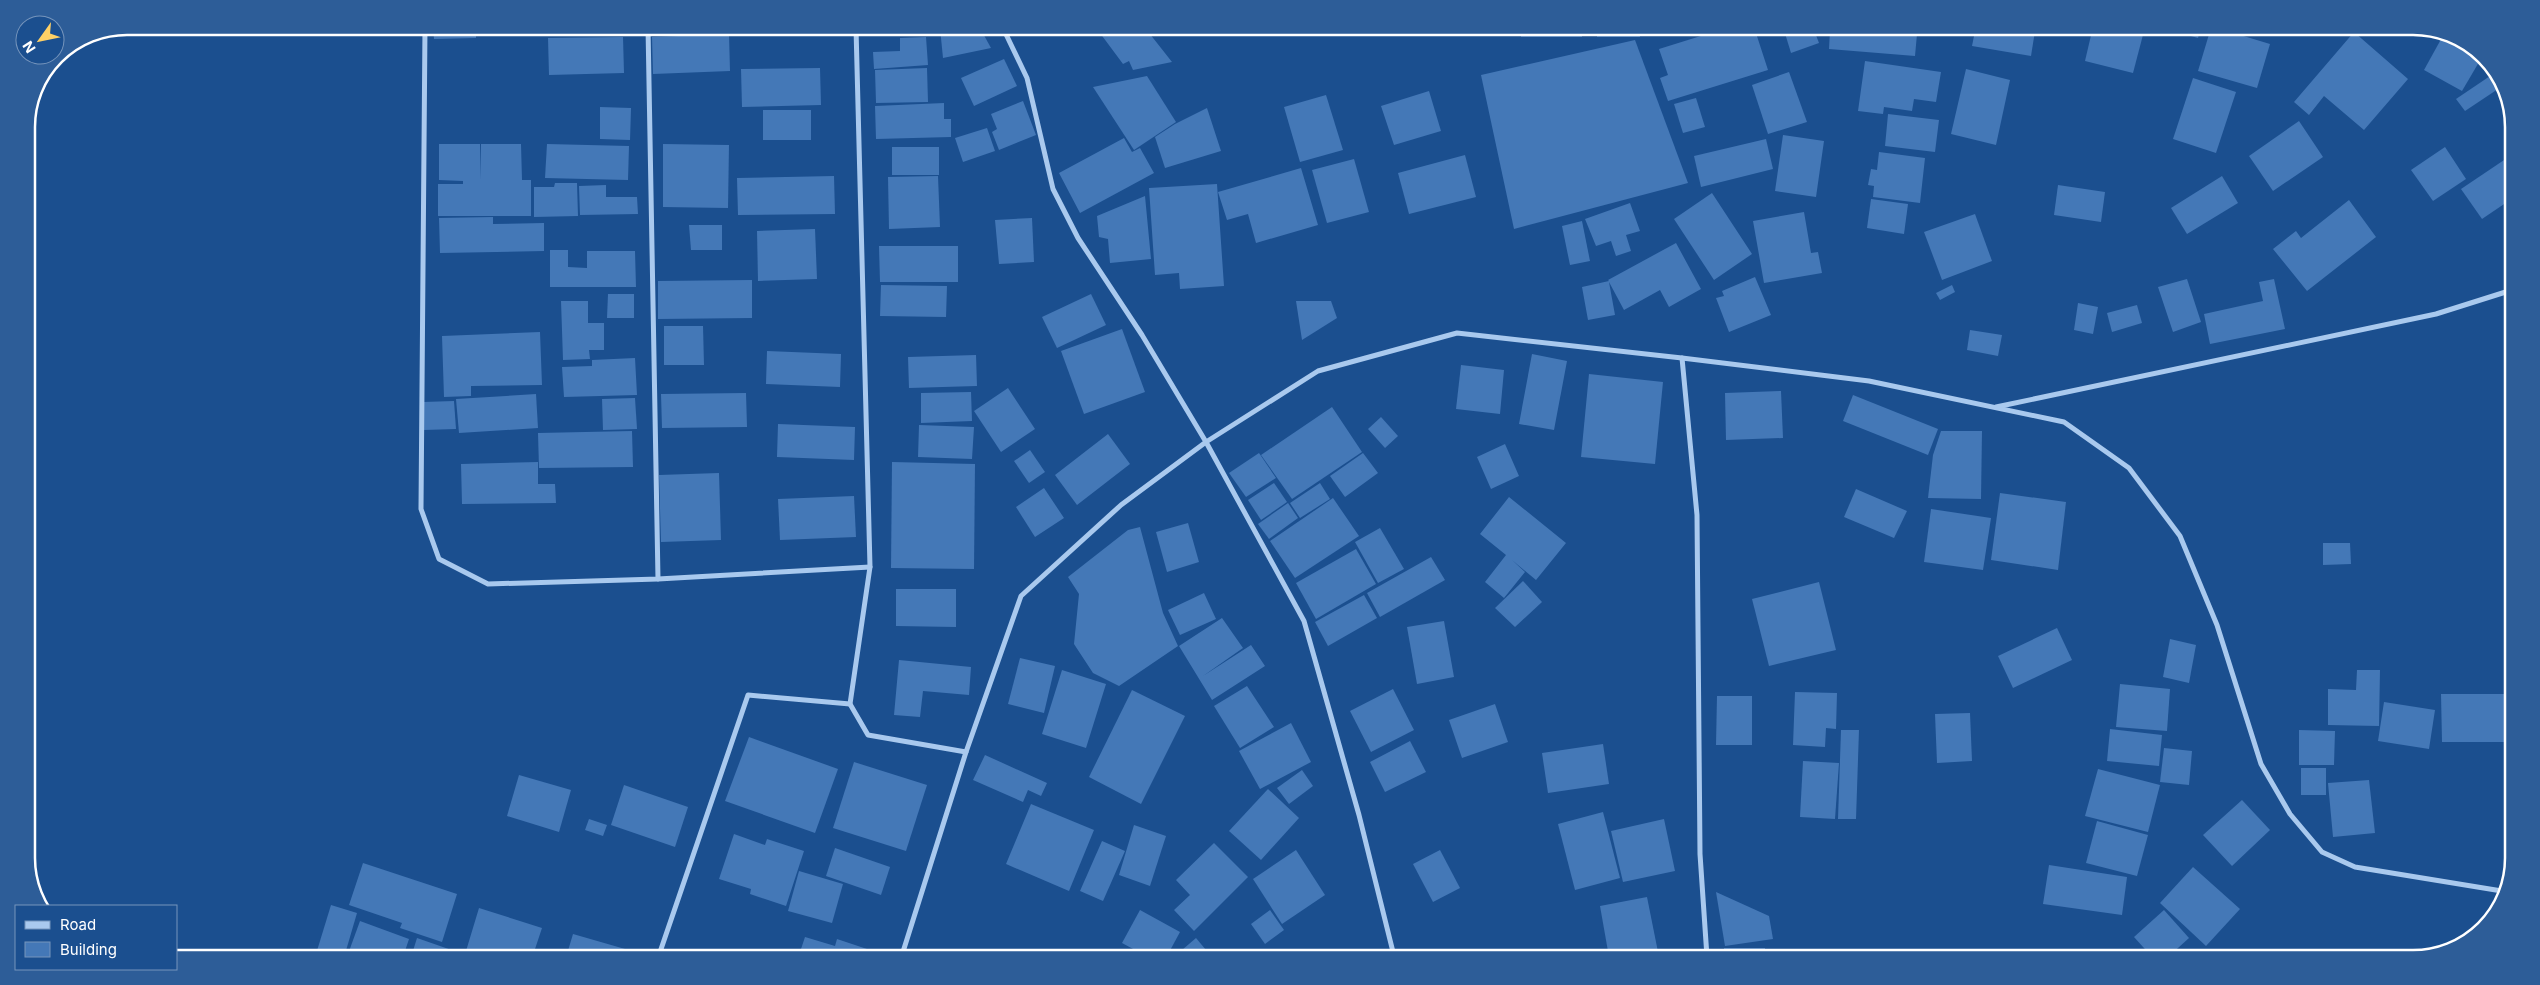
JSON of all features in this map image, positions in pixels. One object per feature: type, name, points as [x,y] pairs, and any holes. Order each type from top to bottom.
[{"type":"street","points":[[424,35],[420,509],[439,560],[488,584],[658,579],[870,567]]},
{"type":"street","points":[[648,35],[658,579]]},
{"type":"street","points":[[856,35],[870,567],[850,704],[868,735],[966,752]]},
{"type":"street","points":[[1006,35],[1027,78],[1053,189],[1078,238],[1142,336],[1206,442],[1304,621],[1359,815],[1393,950]]},
{"type":"street","points":[[1992,408],[2436,314],[2505,292]]},
{"type":"street","points":[[904,950],[966,752],[1021,596],[1121,505],[1206,442],[1318,371],[1457,333],[1869,381],[2064,422],[2128,468],[2180,536],[2217,625],[2262,764],[2290,814],[2322,852],[2355,867],[2499,891]]},
{"type":"street","points":[[1682,358],[1697,515],[1700,854],[1707,950]]},
{"type":"street","points":[[661,950],[748,695],[850,704]]},
{"type":"building","points":[[434,35],[476,35],[476,38],[434,39]]},
{"type":"building","points":[[729,35],[730,71],[653,74],[652,37]]},
{"type":"building","points":[[941,35],[984,35],[991,48],[943,58]]},
{"type":"building","points":[[1101,35],[1151,35],[1172,62],[1133,70],[1129,61],[1123,64]]},
{"type":"building","points":[[1521,35],[1582,35],[1582,37],[1521,37]]},
{"type":"building","points":[[1597,35],[1640,35],[1640,37],[1597,37]]},
{"type":"building","points":[[1704,35],[1757,35],[1768,70],[1668,101],[1660,78],[1668,75],[1659,49]]},
{"type":"building","points":[[1786,35],[1816,35],[1819,43],[1791,53]]},
{"type":"building","points":[[1830,35],[1917,35],[1915,56],[1829,49]]},
{"type":"building","points":[[1974,35],[2034,35],[2031,56],[1972,46]]},
{"type":"building","points":[[2091,35],[2143,35],[2133,73],[2085,61]]},
{"type":"building","points":[[2187,35],[2199,35],[2198,38]]},
{"type":"building","points":[[2209,35],[2240,35],[2270,44],[2257,88],[2198,71]]},
{"type":"building","points":[[2351,35],[2357,35],[2408,79],[2364,130],[2324,96],[2309,115],[2294,102]]},
{"type":"building","points":[[623,37],[624,73],[549,75],[548,38]]},
{"type":"building","points":[[926,37],[928,65],[874,69],[873,52],[900,51],[900,38]]},
{"type":"building","points":[[2441,39],[2464,50],[2479,63],[2462,91],[2424,70]]},
{"type":"building","points":[[1635,40],[1688,183],[1514,229],[1481,75]]},
{"type":"building","points":[[1004,59],[1017,86],[974,106],[961,78]]},
{"type":"building","points":[[1865,61],[1941,72],[1936,102],[1914,99],[1912,111],[1884,107],[1883,114],[1858,111]]},
{"type":"building","points":[[820,68],[821,105],[742,107],[741,69]]},
{"type":"building","points":[[927,68],[928,102],[876,103],[875,70]]},
{"type":"building","points":[[1966,69],[2010,80],[1996,145],[1951,134]]},
{"type":"building","points":[[1789,72],[1807,122],[1768,134],[1752,85]]},
{"type":"building","points":[[1147,76],[1176,122],[1134,150],[1093,87]]},
{"type":"building","points":[[2490,76],[2497,89],[2465,111],[2456,99]]},
{"type":"building","points":[[2193,78],[2236,92],[2216,153],[2173,139]]},
{"type":"building","points":[[1429,91],[1441,131],[1394,145],[1381,106]]},
{"type":"building","points":[[1326,95],[1343,150],[1300,162],[1284,107]]},
{"type":"building","points":[[1696,98],[1705,127],[1683,133],[1674,104]]},
{"type":"building","points":[[1023,101],[1036,135],[999,150],[992,132],[997,129],[991,114]]},
{"type":"building","points":[[944,103],[944,119],[951,119],[951,137],[876,139],[875,106]]},
{"type":"building","points":[[600,107],[631,108],[630,140],[600,139]]},
{"type":"building","points":[[1207,108],[1221,151],[1165,168],[1155,137],[1175,124]]},
{"type":"building","points":[[763,110],[811,110],[811,140],[763,140]]},
{"type":"building","points":[[1888,114],[1939,120],[1935,152],[1885,146]]},
{"type":"building","points":[[2299,121],[2323,157],[2273,191],[2249,156]]},
{"type":"building","points":[[987,128],[995,151],[963,162],[955,138]]},
{"type":"building","points":[[1783,135],[1824,141],[1816,197],[1775,191]]},
{"type":"building","points":[[1124,138],[1132,152],[1140,148],[1154,173],[1080,213],[1059,173]]},
{"type":"building","points":[[1766,139],[1773,169],[1701,187],[1694,156]]},
{"type":"building","points":[[439,144],[480,144],[481,180],[481,144],[521,144],[522,180],[531,180],[531,216],[438,216],[438,184],[463,184],[463,181],[439,180]]},
{"type":"building","points":[[547,144],[629,146],[628,180],[545,178]]},
{"type":"building","points":[[663,144],[729,145],[728,208],[663,207]]},
{"type":"building","points":[[892,147],[939,147],[939,175],[892,175]]},
{"type":"building","points":[[2445,147],[2466,179],[2433,201],[2411,170]]},
{"type":"building","points":[[1879,152],[1925,158],[1920,203],[1873,197],[1874,186],[1868,185],[1871,169],[1877,170]]},
{"type":"building","points":[[1465,155],[1476,197],[1409,214],[1398,173]]},
{"type":"building","points":[[1354,159],[1369,212],[1327,223],[1312,170]]},
{"type":"building","points":[[2505,159],[2505,203],[2482,219],[2461,189]]},
{"type":"building","points":[[1301,168],[1318,225],[1256,243],[1248,214],[1227,220],[1218,192]]},
{"type":"building","points":[[834,176],[835,214],[738,215],[737,178]]},
{"type":"building","points":[[938,176],[940,227],[889,229],[888,177]]},
{"type":"building","points":[[2222,176],[2238,203],[2187,234],[2171,208]]},
{"type":"building","points":[[555,183],[577,183],[578,216],[534,217],[534,187],[554,187]]},
{"type":"building","points":[[1217,184],[1224,286],[1180,289],[1179,273],[1155,275],[1149,188]]},
{"type":"building","points":[[606,185],[606,197],[637,197],[638,214],[580,215],[579,186]]},
{"type":"building","points":[[2058,185],[2105,192],[2101,222],[2054,215]]},
{"type":"building","points":[[1712,193],[1752,254],[1714,280],[1674,219]]},
{"type":"building","points":[[1145,196],[1151,259],[1110,263],[1108,239],[1099,237],[1097,216]]},
{"type":"building","points":[[1871,199],[1908,204],[1904,234],[1867,228]]},
{"type":"building","points":[[2349,200],[2376,237],[2307,291],[2273,249],[2296,231],[2301,238]]},
{"type":"building","points":[[1630,203],[1640,231],[1626,235],[1631,251],[1616,256],[1611,241],[1596,246],[1585,219]]},
{"type":"building","points":[[1804,212],[1811,253],[1818,252],[1822,273],[1764,283],[1753,221]]},
{"type":"building","points":[[1975,214],[1992,261],[1942,280],[1924,232]]},
{"type":"building","points":[[493,217],[493,224],[544,223],[544,251],[440,253],[439,218]]},
{"type":"building","points":[[1032,218],[1034,262],[999,264],[995,220]]},
{"type":"building","points":[[1582,221],[1590,261],[1570,265],[1562,226]]},
{"type":"building","points":[[689,225],[722,225],[722,250],[691,250]]},
{"type":"building","points":[[815,229],[817,279],[758,281],[757,231]]},
{"type":"building","points":[[1676,243],[1701,289],[1669,307],[1660,290],[1624,310],[1609,282],[1615,315],[1588,320],[1582,287],[1609,281]]},
{"type":"building","points":[[879,246],[958,246],[958,282],[880,282]]},
{"type":"building","points":[[550,250],[568,250],[568,267],[587,268],[587,251],[635,251],[636,287],[550,287]]},
{"type":"building","points":[[1755,277],[1771,315],[1729,332],[1716,298],[1724,296],[1722,291]]},
{"type":"building","points":[[2187,279],[2201,322],[2173,332],[2158,287]]},
{"type":"building","points":[[2274,279],[2285,329],[2210,344],[2204,314],[2263,301],[2259,282]]},
{"type":"building","points":[[752,280],[752,318],[658,319],[658,281]]},
{"type":"building","points":[[881,285],[947,286],[946,317],[880,316]]},
{"type":"building","points":[[1952,285],[1955,292],[1940,300],[1936,293]]},
{"type":"building","points":[[608,294],[634,294],[634,318],[607,318]]},
{"type":"building","points":[[1091,294],[1106,325],[1057,348],[1042,317]]},
{"type":"building","points":[[561,301],[588,301],[588,323],[604,323],[604,350],[589,350],[590,359],[563,360]]},
{"type":"building","points":[[1296,301],[1331,301],[1337,318],[1302,340]]},
{"type":"building","points":[[2078,303],[2098,307],[2093,334],[2074,330]]},
{"type":"building","points":[[2137,305],[2142,323],[2112,332],[2107,313]]},
{"type":"building","points":[[664,326],[703,326],[704,365],[664,365]]},
{"type":"building","points":[[1122,329],[1145,392],[1084,414],[1061,351]]},
{"type":"building","points":[[1970,330],[2002,335],[1998,356],[1967,350]]},
{"type":"building","points":[[540,332],[542,385],[471,386],[471,396],[444,397],[442,336]]},
{"type":"building","points":[[767,351],[841,354],[840,387],[766,384]]},
{"type":"building","points":[[1532,354],[1567,361],[1554,430],[1519,424]]},
{"type":"building","points":[[976,355],[977,386],[909,388],[908,357]]},
{"type":"building","points":[[635,358],[637,395],[564,397],[562,367],[592,366],[592,360]]},
{"type":"building","points":[[1461,365],[1504,370],[1500,414],[1456,409]]},
{"type":"building","points":[[1589,374],[1663,382],[1655,464],[1581,457]]},
{"type":"building","points":[[1008,388],[1035,429],[1001,452],[974,411]]},
{"type":"building","points":[[1781,391],[1783,438],[1726,440],[1725,393]]},
{"type":"building","points":[[971,392],[972,421],[921,423],[921,393]]},
{"type":"building","points":[[746,393],[747,427],[662,428],[661,394]]},
{"type":"building","points":[[536,394],[538,428],[459,433],[456,399]]},
{"type":"building","points":[[1853,395],[1938,429],[1928,455],[1843,421]]},
{"type":"building","points":[[635,398],[637,429],[603,430],[602,399]]},
{"type":"building","points":[[454,401],[456,429],[424,430],[423,402]]},
{"type":"building","points":[[1332,407],[1362,452],[1292,499],[1261,455]]},
{"type":"building","points":[[1381,417],[1398,436],[1385,448],[1368,429]]},
{"type":"building","points":[[778,424],[855,427],[854,460],[777,457]]},
{"type":"building","points":[[919,425],[974,427],[972,459],[918,457]]},
{"type":"building","points":[[632,431],[633,467],[539,468],[538,433]]},
{"type":"building","points":[[1941,431],[1982,431],[1981,499],[1928,498],[1933,455]]},
{"type":"building","points":[[1108,434],[1130,464],[1077,505],[1055,475]]},
{"type":"building","points":[[1505,444],[1519,476],[1491,489],[1477,457]]},
{"type":"building","points":[[1030,450],[1045,472],[1029,483],[1014,461]]},
{"type":"building","points":[[1259,453],[1276,478],[1246,497],[1229,473]]},
{"type":"building","points":[[1363,453],[1378,473],[1345,497],[1330,476]]},
{"type":"building","points":[[538,462],[538,484],[555,484],[556,503],[462,504],[461,464]]},
{"type":"building","points":[[892,462],[975,464],[974,569],[891,568]]},
{"type":"building","points":[[719,473],[721,540],[661,542],[659,475]]},
{"type":"building","points":[[1274,483],[1287,502],[1261,520],[1248,500]]},
{"type":"building","points":[[1320,483],[1330,499],[1300,518],[1290,503]]},
{"type":"building","points":[[1044,488],[1064,518],[1035,537],[1016,507]]},
{"type":"building","points":[[1856,489],[1907,511],[1894,538],[1844,517]]},
{"type":"building","points":[[2000,493],[2066,502],[2058,570],[1991,560]]},
{"type":"building","points":[[854,496],[856,537],[780,540],[778,499]]},
{"type":"building","points":[[1509,497],[1566,543],[1536,580],[1512,560],[1525,572],[1504,598],[1485,582],[1506,555],[1480,534]]},
{"type":"building","points":[[1333,498],[1359,536],[1295,578],[1270,541]]},
{"type":"building","points":[[1288,503],[1298,518],[1269,539],[1258,524]]},
{"type":"building","points":[[1931,509],[1991,518],[1983,570],[1924,562]]},
{"type":"building","points":[[1188,523],[1199,562],[1167,572],[1156,532]]},
{"type":"building","points":[[1140,527],[1163,613],[1178,646],[1119,686],[1093,673],[1074,644],[1079,594],[1068,577],[1128,530]]},
{"type":"building","points":[[1380,528],[1404,569],[1378,583],[1355,542]]},
{"type":"building","points":[[2323,543],[2350,543],[2351,564],[2323,565]]},
{"type":"building","points":[[1356,549],[1376,584],[1316,619],[1296,583]]},
{"type":"building","points":[[1431,557],[1445,580],[1380,617],[1367,593]]},
{"type":"building","points":[[1523,581],[1542,602],[1515,627],[1495,608]]},
{"type":"building","points":[[1819,582],[1836,650],[1769,666],[1752,599]]},
{"type":"building","points":[[896,589],[956,589],[956,627],[896,626]]},
{"type":"building","points":[[1204,593],[1216,619],[1180,635],[1168,610]]},
{"type":"building","points":[[1364,595],[1377,618],[1328,646],[1315,622]]},
{"type":"building","points":[[1222,618],[1243,648],[1203,676],[1251,645],[1265,666],[1212,700],[1179,646]]},
{"type":"building","points":[[1444,621],[1454,677],[1417,684],[1407,627]]},
{"type":"building","points":[[2057,628],[2072,660],[2013,688],[1998,656]]},
{"type":"building","points":[[2170,639],[2196,645],[2189,683],[2163,677]]},
{"type":"building","points":[[1020,658],[1055,666],[1044,713],[1008,704]]},
{"type":"building","points":[[899,660],[971,667],[969,695],[923,691],[920,717],[894,715]]},
{"type":"building","points":[[1062,670],[1106,684],[1086,748],[1042,734]]},
{"type":"building","points":[[2357,670],[2380,670],[2379,726],[2328,725],[2328,689],[2356,690]]},
{"type":"building","points":[[2120,684],[2170,689],[2167,731],[2116,727]]},
{"type":"building","points":[[1247,686],[1274,727],[1240,748],[1214,706]]},
{"type":"building","points":[[1393,689],[1414,730],[1371,752],[1350,711]]},
{"type":"building","points":[[1132,690],[1185,716],[1141,804],[1089,777]]},
{"type":"building","points":[[1795,692],[1837,693],[1836,729],[1826,728],[1825,747],[1793,745]]},
{"type":"building","points":[[2441,694],[2505,694],[2505,742],[2442,742]]},
{"type":"building","points":[[1717,696],[1752,696],[1752,745],[1716,745]]},
{"type":"building","points":[[2384,702],[2435,710],[2429,749],[2378,741]]},
{"type":"building","points":[[1495,704],[1508,742],[1462,758],[1449,720]]},
{"type":"building","points":[[1970,713],[1972,761],[1937,763],[1935,714]]},
{"type":"building","points":[[1291,723],[1311,762],[1260,789],[1239,751]]},
{"type":"building","points":[[2110,729],[2162,735],[2159,766],[2107,761]]},
{"type":"building","points":[[1841,730],[1859,730],[1856,819],[1838,819]]},
{"type":"building","points":[[2299,730],[2335,731],[2334,765],[2299,765]]},
{"type":"building","points":[[749,737],[838,769],[815,833],[725,801]]},
{"type":"building","points":[[1410,741],[1426,772],[1385,792],[1370,762]]},
{"type":"building","points":[[1603,744],[1609,784],[1548,793],[1542,753]]},
{"type":"building","points":[[2164,748],[2192,751],[2189,785],[2160,782]]},
{"type":"building","points":[[985,755],[1047,783],[1041,796],[1028,790],[1023,802],[973,780]]},
{"type":"building","points":[[1803,761],[1839,763],[1835,819],[1800,817]]},
{"type":"building","points":[[854,762],[927,785],[906,851],[833,828]]},
{"type":"building","points":[[2301,768],[2326,768],[2326,795],[2301,795]]},
{"type":"building","points":[[2098,769],[2160,785],[2148,832],[2085,816]]},
{"type":"building","points":[[1302,770],[1313,786],[1289,804],[1277,788]]},
{"type":"building","points":[[519,775],[571,790],[559,832],[507,816]]},
{"type":"building","points":[[2369,780],[2375,833],[2333,837],[2328,783]]},
{"type":"building","points":[[624,785],[688,807],[675,847],[611,825]]},
{"type":"building","points":[[1268,789],[1299,818],[1261,860],[1229,831]]},
{"type":"building","points":[[2242,800],[2270,830],[2232,866],[2203,835]]},
{"type":"building","points":[[1031,804],[1094,830],[1069,891],[1006,864]]},
{"type":"building","points":[[1603,812],[1620,878],[1575,890],[1558,824]]},
{"type":"building","points":[[589,819],[607,825],[603,836],[585,830]]},
{"type":"building","points":[[1664,819],[1675,871],[1623,882],[1611,831]]},
{"type":"building","points":[[2097,821],[2148,835],[2137,876],[2086,863]]},
{"type":"building","points":[[1134,825],[1166,836],[1150,886],[1119,875]]},
{"type":"building","points":[[734,834],[765,845],[767,839],[804,851],[786,906],[750,894],[751,889],[719,879]]},
{"type":"building","points":[[1102,841],[1125,851],[1103,901],[1080,891]]},
{"type":"building","points":[[1214,843],[1248,877],[1194,931],[1174,910],[1190,895],[1176,880]]},
{"type":"building","points":[[835,848],[890,867],[881,895],[826,876]]},
{"type":"building","points":[[1296,850],[1325,895],[1282,924],[1253,879]]},
{"type":"building","points":[[1440,850],[1460,888],[1433,902],[1413,864]]},
{"type":"building","points":[[363,863],[457,894],[442,942],[400,928],[402,923],[349,905]]},
{"type":"building","points":[[2049,865],[2127,877],[2122,915],[2043,904]]},
{"type":"building","points":[[2193,867],[2240,909],[2206,946],[2160,903]]},
{"type":"building","points":[[799,871],[843,884],[832,923],[788,911]]},
{"type":"building","points":[[1716,892],[1769,916],[1773,939],[1725,946]]},
{"type":"building","points":[[1647,897],[1658,950],[1608,950],[1600,906]]},
{"type":"building","points":[[331,905],[357,913],[346,950],[317,950]]},
{"type":"building","points":[[479,908],[542,928],[535,950],[466,950]]},
{"type":"building","points":[[1140,910],[1180,932],[1170,950],[1135,950],[1122,943]]},
{"type":"building","points":[[1270,910],[1284,930],[1265,944],[1251,924]]},
{"type":"building","points":[[2164,910],[2189,938],[2176,950],[2146,950],[2134,937]]},
{"type":"building","points":[[360,921],[409,939],[405,950],[349,950]]},
{"type":"building","points":[[573,934],[629,950],[568,950]]},
{"type":"building","points":[[805,937],[835,946],[837,939],[870,950],[801,950]]},
{"type":"building","points":[[417,938],[452,950],[413,950]]},
{"type":"building","points":[[1196,938],[1206,950],[1182,950]]},
{"type":"building","points":[[1724,948],[1765,948],[1765,950],[1724,950]]}]
